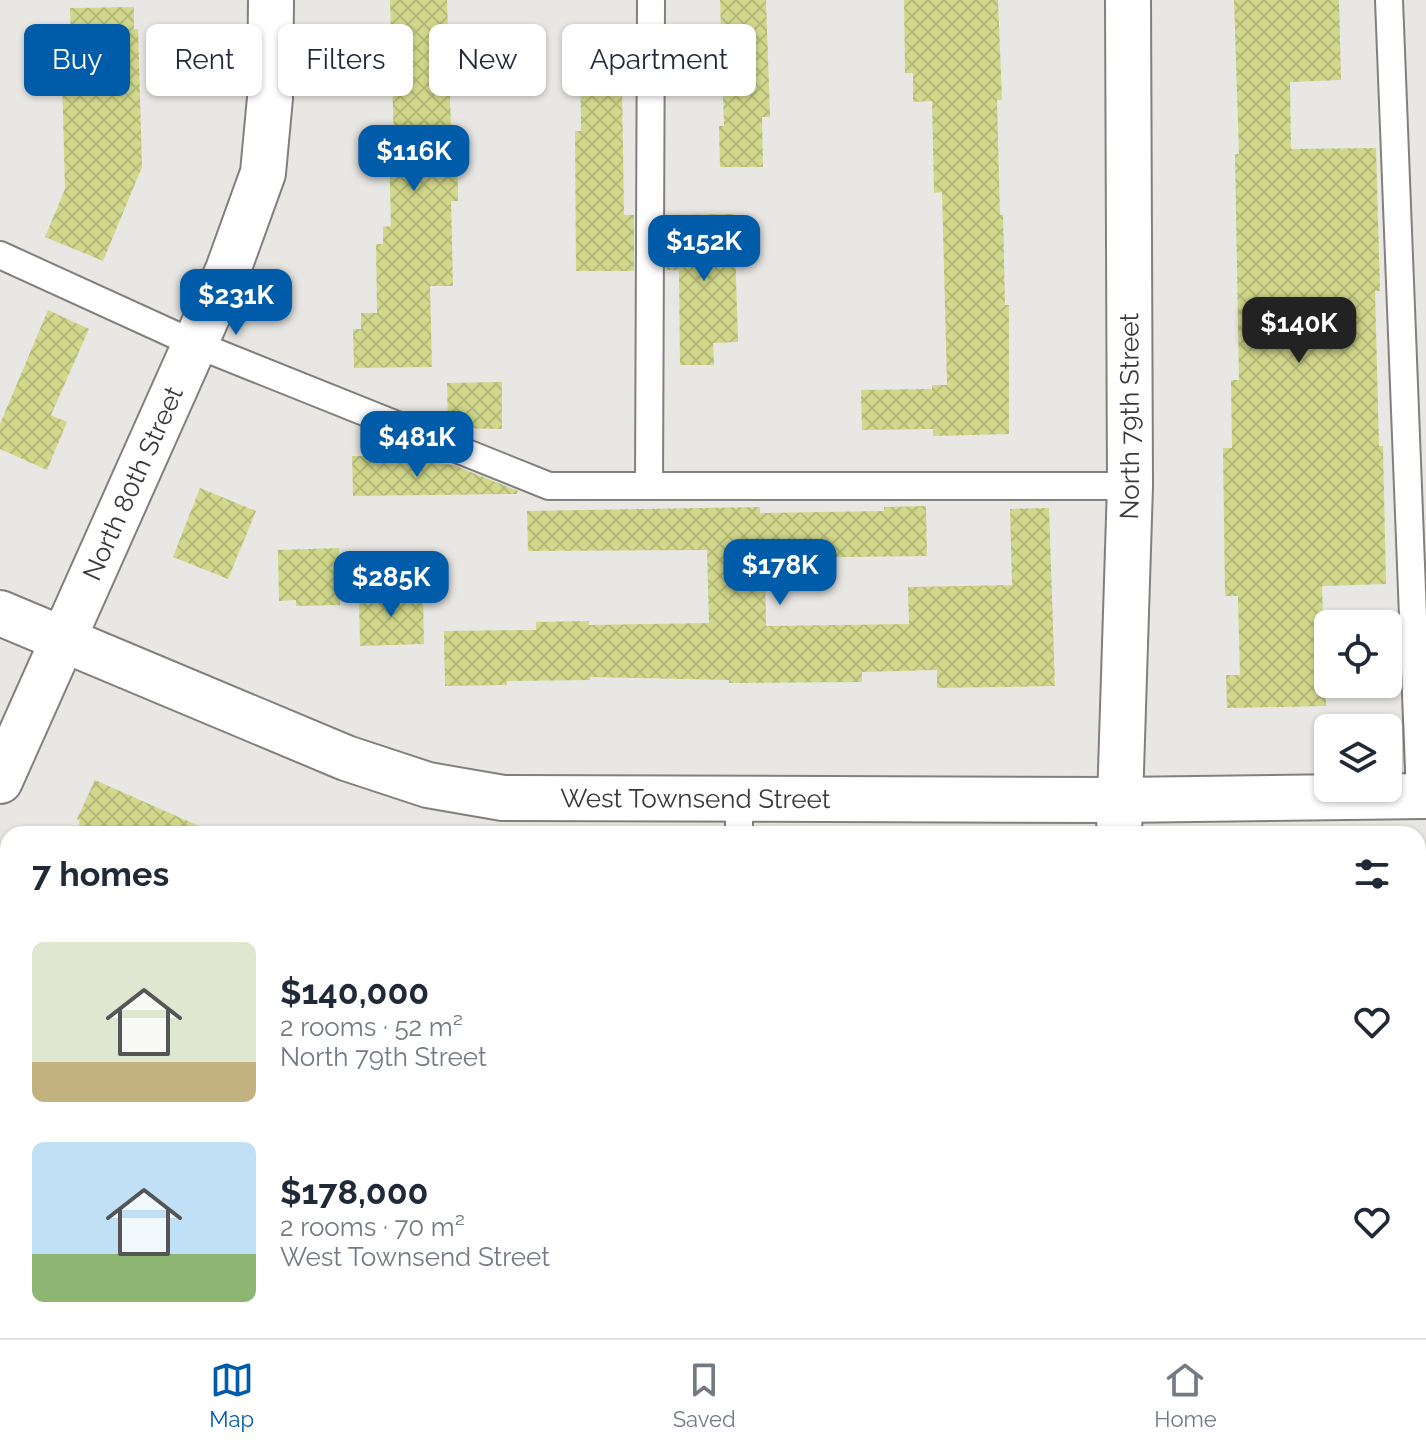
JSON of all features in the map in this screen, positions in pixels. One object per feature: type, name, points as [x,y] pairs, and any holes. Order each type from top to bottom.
[{"type":"street","name":"North 80th Street","points":[[0,781],[228,270],[263,173],[270,98],[271,0]]},
{"type":"street","name":"North 79th Street","points":[[1119,817],[1130,486],[1128,0]]},
{"type":"street","name":"West Townsend Street","points":[[0,613],[346,758],[428,785],[503,798],[739,816],[1119,817],[1423,796]]},
{"type":"lane","points":[[649,486],[651,0]]},
{"type":"lane","points":[[1389,0],[1423,796]]},
{"type":"lane","points":[[0,255],[195,344],[549,486],[1130,486]]},
{"type":"building","points":[[390,0],[447,0],[448,24],[429,24],[429,96],[450,96],[451,130],[457,130],[458,201],[451,201],[453,286],[430,286],[432,367],[354,368],[353,329],[361,329],[361,313],[377,313],[376,244],[383,244],[383,227],[391,226],[389,145],[394,145],[393,96],[413,96],[413,24],[391,24]]},
{"type":"building","points":[[720,0],[766,0],[770,117],[762,117],[763,167],[720,167],[719,126],[724,126],[723,96],[756,96],[756,24],[721,24]]},
{"type":"building","points":[[904,0],[998,0],[1002,100],[997,100],[1005,305],[1009,305],[1009,434],[933,436],[933,429],[862,430],[861,390],[932,389],[932,385],[947,385],[942,192],[934,193],[932,101],[913,102],[913,73],[905,73]]},
{"type":"building","points":[[1234,0],[1339,0],[1341,80],[1290,82],[1291,149],[1376,148],[1380,291],[1375,291],[1386,584],[1322,586],[1323,610],[1314,610],[1314,698],[1326,698],[1326,706],[1227,708],[1226,675],[1240,675],[1238,596],[1225,596],[1223,448],[1232,448],[1231,380],[1239,380],[1235,154],[1239,154]]},
{"type":"building","points":[[134,7],[134,29],[138,29],[142,167],[103,261],[45,237],[65,189],[63,96],[130,96],[130,24],[71,24],[70,8]]},
{"type":"building","points":[[581,96],[622,96],[624,215],[634,215],[634,271],[576,271],[575,131],[581,131]]},
{"type":"building","points":[[734,214],[738,342],[713,343],[714,365],[680,365],[679,270],[666,270],[666,215]]},
{"type":"building","points":[[48,310],[89,329],[51,415],[67,422],[47,470],[0,449],[0,424]]},
{"type":"building","points":[[502,382],[502,429],[448,428],[447,383]]},
{"type":"building","points":[[352,456],[386,456],[453,465],[518,491],[517,494],[353,496]]},
{"type":"building","points":[[200,488],[256,511],[228,579],[173,557]]},
{"type":"building","points":[[926,506],[927,556],[765,558],[766,626],[909,624],[908,587],[1012,585],[1010,509],[1049,508],[1055,686],[937,688],[937,670],[862,672],[862,682],[729,683],[729,680],[590,677],[590,680],[506,681],[507,685],[445,686],[444,631],[536,630],[536,622],[589,621],[589,625],[709,623],[707,550],[528,551],[527,511],[760,507],[760,513],[884,511],[884,507]]},
{"type":"building","points":[[339,548],[340,605],[296,606],[296,600],[279,601],[278,550]]},
{"type":"building","points":[[423,593],[424,644],[360,646],[359,594]]},
{"type":"building","points":[[95,780],[199,826],[78,826],[80,821],[77,819]]}]
